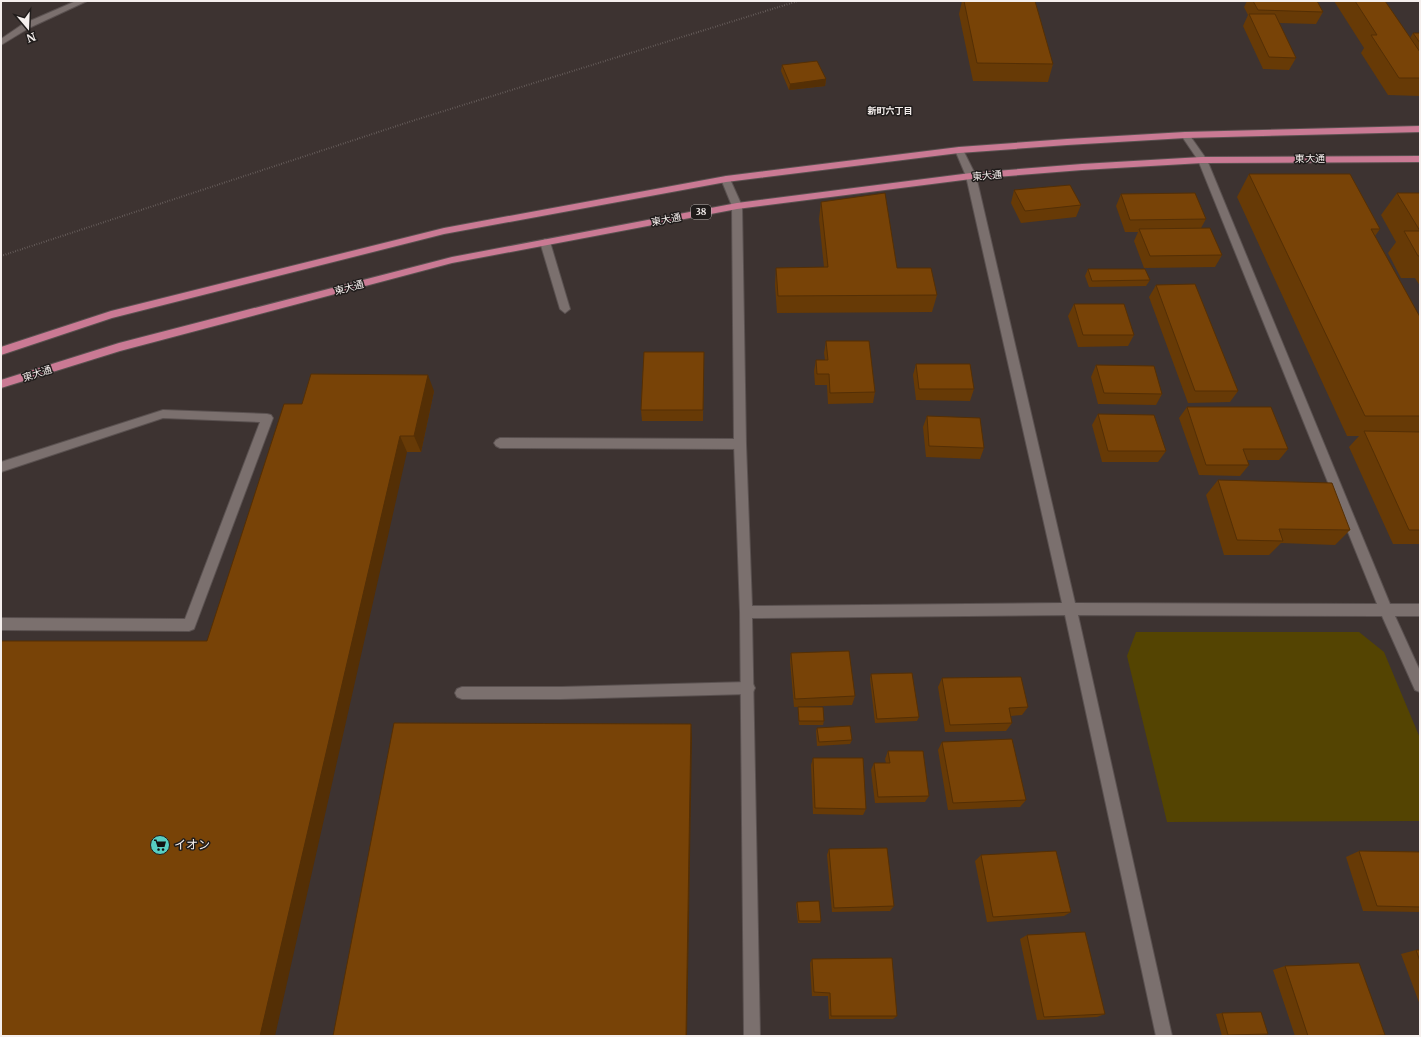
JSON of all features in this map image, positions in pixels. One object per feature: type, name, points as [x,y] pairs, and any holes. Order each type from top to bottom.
[{"type":"highway","points":[[1,350],[111,315],[444,231],[726,179],[960,150],[1185,135],[1420,129]]},
{"type":"highway","name":"東大通","points":[[1,384],[134,343],[452,260],[737,206],[971,176],[1082,167],[1202,160],[1420,158]]},
{"type":"street","points":[[1,43],[26,26],[83,1]]},
{"type":"street","points":[[1185,135],[1202,160],[1386,610],[1420,686]]},
{"type":"street","points":[[960,150],[971,176],[1070,609],[1164,1036]]},
{"type":"street","points":[[726,179],[737,206],[740,444],[748,688],[752,1036]]},
{"type":"street","points":[[545,242],[565,309]]},
{"type":"street","points":[[1,467],[163,414],[267,418],[189,625],[1,624]]},
{"type":"street","points":[[500,443],[740,444]]},
{"type":"street","points":[[746,612],[1070,609],[1420,610]]},
{"type":"street","points":[[462,693],[561,693],[748,688]]},
{"type":"path","points":[[1,256],[415,120],[798,1]]},
{"type":"shaded area","points":[[1136,632],[1359,632],[1384,652],[1420,738],[1420,821],[1167,822],[1127,656]]},
{"type":"building","points":[[964,1],[1035,1],[1053,64],[977,63]]},
{"type":"building","points":[[1253,1],[1317,1],[1323,12],[1258,10]]},
{"type":"building","points":[[1355,1],[1385,1],[1420,52],[1420,78],[1399,78],[1371,35],[1377,35]]},
{"type":"building","points":[[1249,14],[1275,14],[1296,58],[1269,57]]},
{"type":"building","points":[[1413,33],[1420,33],[1420,43]]},
{"type":"building","points":[[817,61],[826,79],[790,84],[782,65]]},
{"type":"building","points":[[1249,174],[1350,174],[1380,229],[1371,229],[1420,317],[1420,416],[1365,416]]},
{"type":"building","points":[[1070,185],[1081,205],[1025,211],[1014,190]]},
{"type":"building","points":[[885,193],[897,268],[931,268],[937,295],[778,296],[776,268],[828,267],[821,202]]},
{"type":"building","points":[[1195,193],[1206,219],[1130,220],[1121,194]]},
{"type":"building","points":[[1397,193],[1420,193],[1420,231]]},
{"type":"building","points":[[1210,228],[1222,255],[1150,256],[1139,229]]},
{"type":"building","points":[[1404,231],[1420,231],[1420,256],[1418,256]]},
{"type":"building","points":[[1088,269],[1145,269],[1150,280],[1092,281]]},
{"type":"building","points":[[1195,284],[1238,391],[1195,391],[1156,285]]},
{"type":"building","points":[[1074,304],[1124,304],[1134,335],[1083,335]]},
{"type":"building","points":[[826,341],[869,341],[875,392],[830,393],[829,374],[817,374],[816,360],[828,360]]},
{"type":"building","points":[[644,352],[704,352],[703,410],[641,410]]},
{"type":"building","points":[[916,364],[970,364],[974,389],[919,389]]},
{"type":"building","points":[[1096,365],[1154,366],[1162,394],[1104,393]]},
{"type":"building","name":"イオン","points":[[311,374],[428,375],[414,436],[400,436],[260,1036],[1,1036],[1,641],[207,641],[284,404],[302,404]]},
{"type":"building","points":[[1187,407],[1271,407],[1288,449],[1243,449],[1249,465],[1206,465]]},
{"type":"building","points":[[1098,414],[1154,415],[1166,451],[1108,451]]},
{"type":"building","points":[[927,416],[980,418],[984,448],[929,446]]},
{"type":"building","points":[[1364,431],[1420,432],[1420,530],[1409,530]]},
{"type":"building","points":[[1218,480],[1332,483],[1350,530],[1279,529],[1283,541],[1237,540]]},
{"type":"building","points":[[849,651],[855,696],[795,699],[791,653]]},
{"type":"building","points":[[912,673],[919,717],[877,719],[871,674]]},
{"type":"building","points":[[1021,677],[1028,707],[1009,708],[1012,723],[950,725],[942,678]]},
{"type":"building","points":[[798,707],[823,707],[824,721],[799,721]]},
{"type":"building","points":[[394,723],[691,724],[686,1036],[333,1036]]},
{"type":"building","points":[[850,726],[852,740],[819,742],[817,728]]},
{"type":"building","points":[[1012,739],[1026,800],[953,803],[942,742]]},
{"type":"building","points":[[888,751],[923,751],[929,796],[878,797],[874,763],[890,763]]},
{"type":"building","points":[[813,758],[863,758],[866,809],[815,808]]},
{"type":"building","points":[[887,848],[894,906],[834,908],[829,849]]},
{"type":"building","points":[[1056,851],[1071,912],[993,917],[981,855]]},
{"type":"building","points":[[1359,851],[1420,852],[1420,907],[1377,906]]},
{"type":"building","points":[[819,901],[821,921],[799,921],[797,902]]},
{"type":"building","points":[[1085,932],[1105,1014],[1044,1017],[1027,935]]},
{"type":"building","points":[[1416,950],[1420,950],[1420,961]]},
{"type":"building","points":[[892,958],[897,1016],[831,1016],[830,993],[814,992],[812,959]]},
{"type":"building","points":[[1359,963],[1385,1035],[1308,1036],[1285,966]]},
{"type":"building","points":[[1261,1012],[1268,1034],[1228,1035],[1222,1013]]},
{"type":"place","name":"イオン","points":[[160,845]]},
{"type":"district","name":"新町六丁目","points":[[890,111]]}]
